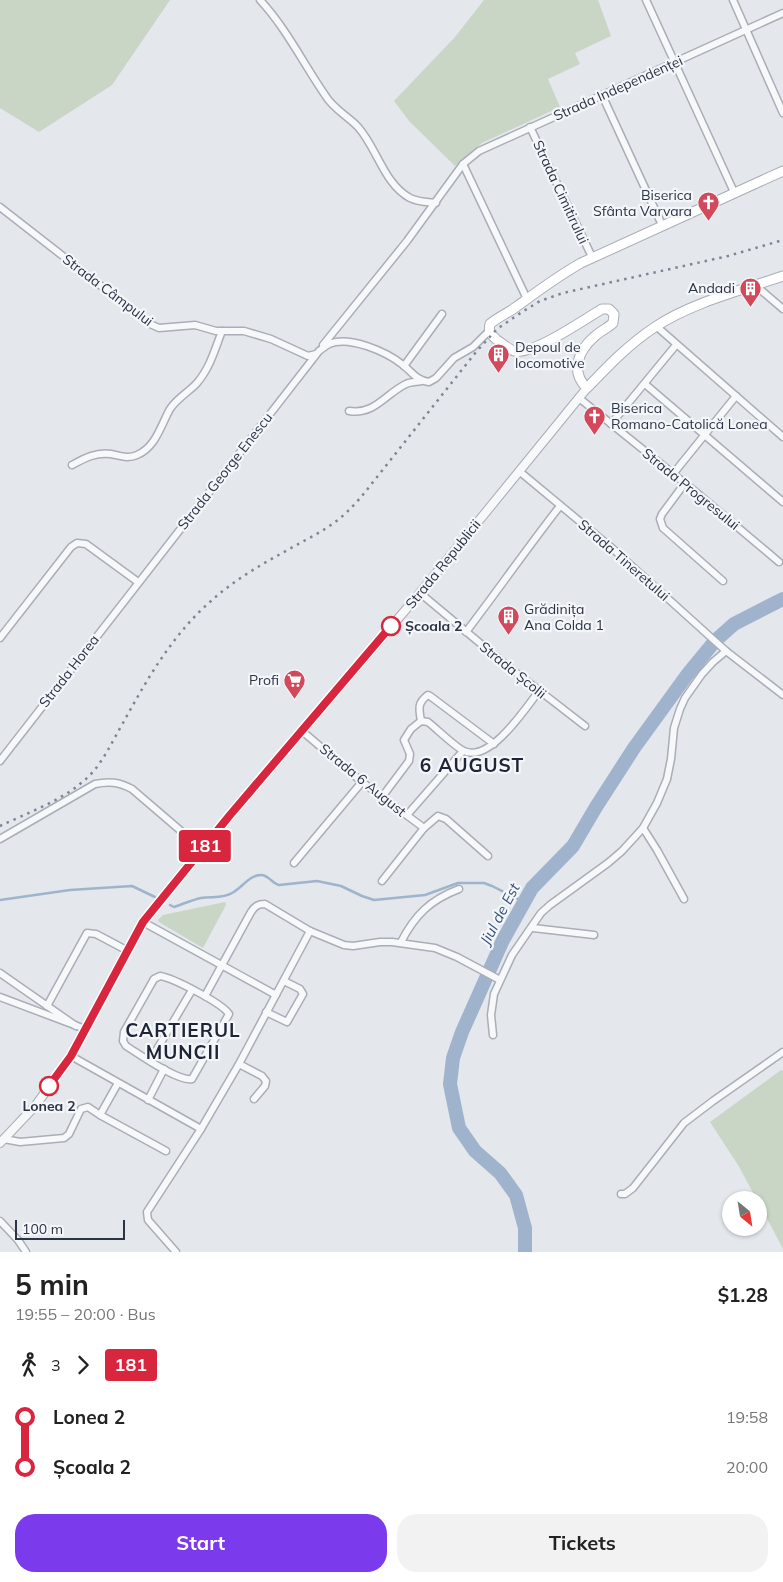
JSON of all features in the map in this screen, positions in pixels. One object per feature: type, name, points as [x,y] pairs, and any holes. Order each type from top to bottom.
[{"type":"main road","points":[[587,388],[577,372],[578,361],[589,342],[613,322],[614,314],[609,309],[602,309],[544,343],[523,350],[513,350],[499,341],[489,331],[489,326],[551,281],[592,257],[783,171]]},
{"type":"main road","name":"Strada Republicii","points":[[587,388],[620,354],[656,326],[697,306],[783,276]]},
{"type":"street","points":[[260,0],[292,42],[326,97],[338,111],[357,126],[394,185],[411,199],[436,203]]},
{"type":"street","points":[[646,0],[734,192]]},
{"type":"street","points":[[733,0],[783,113]]},
{"type":"street","name":"Strada Independenței","points":[[459,171],[463,164],[485,147],[783,13]]},
{"type":"street","points":[[602,95],[662,225]]},
{"type":"street","name":"Strada Cimitirului","points":[[530,127],[592,257]]},
{"type":"street","points":[[463,164],[527,299]]},
{"type":"street","name":"Strada George Enescu","points":[[138,582],[315,355],[407,241],[459,171]]},
{"type":"street","name":"Strada Câmpului","points":[[0,207],[150,324],[159,328],[195,325],[222,332],[233,330],[251,333],[271,339],[308,356],[315,355]]},
{"type":"street","points":[[755,286],[783,310]]},
{"type":"street","points":[[404,366],[442,314]]},
{"type":"street","points":[[656,326],[783,437]]},
{"type":"street","points":[[315,355],[329,344],[349,342],[381,352],[404,366],[421,380],[427,382],[432,381],[454,358],[473,348],[489,331]]},
{"type":"street","points":[[72,465],[92,455],[110,454],[127,458],[147,448],[155,439],[171,408],[198,382],[209,365],[222,332]]},
{"type":"street","points":[[611,424],[676,345]]},
{"type":"street","points":[[349,411],[368,410],[378,405],[407,383],[421,380]]},
{"type":"street","points":[[645,384],[783,502]]},
{"type":"street","name":"Strada Republicii","points":[[2,1141],[36,1105],[71,1056],[143,922],[202,849],[420,593],[587,388]]},
{"type":"street","points":[[673,474],[736,396]]},
{"type":"street","name":"Strada Progresului","points":[[579,398],[779,562]]},
{"type":"street","name":"Strada Tineretului","points":[[519,471],[613,549],[724,649],[783,695]]},
{"type":"street","points":[[685,484],[662,514],[660,523],[663,528],[723,581]]},
{"type":"street","points":[[466,632],[523,553],[560,506]]},
{"type":"street","points":[[0,638],[71,547],[77,543],[86,544],[138,582]]},
{"type":"street","name":"Strada Horea","points":[[0,761],[138,582]]},
{"type":"street","name":"Strada Școlii","points":[[420,593],[584,726]]},
{"type":"street","points":[[493,1035],[492,1006],[500,980],[512,955],[550,904],[608,863],[622,851],[642,828],[657,803],[667,779],[674,728],[680,709],[698,680],[724,649]]},
{"type":"street","points":[[382,797],[409,761],[410,754],[404,740],[411,729],[421,721],[428,722],[463,751],[476,753],[494,744],[539,691]]},
{"type":"street","points":[[421,721],[418,708],[420,702],[430,696],[494,744]]},
{"type":"street","name":"Strada 6 August","points":[[302,731],[362,782],[424,828]]},
{"type":"street","points":[[407,816],[463,751]]},
{"type":"street","points":[[0,839],[95,784],[108,782],[121,784],[132,789],[202,849]]},
{"type":"street","points":[[294,863],[362,782]]},
{"type":"street","points":[[382,881],[424,828],[433,819],[442,816],[488,856]]},
{"type":"street","points":[[642,828],[657,850],[684,899]]},
{"type":"street","points":[[401,942],[409,926],[426,907],[442,895],[459,889]]},
{"type":"street","points":[[205,996],[251,912],[255,906],[260,904],[264,904],[310,931],[344,945],[401,942],[435,948],[500,980]]},
{"type":"street","points":[[143,922],[276,995]]},
{"type":"street","points":[[533,928],[594,935]]},
{"type":"street","points":[[176,1252],[148,1220],[147,1212],[201,1129],[239,1064],[310,931]]},
{"type":"street","points":[[47,1006],[86,933],[96,934],[128,951]]},
{"type":"street","points":[[0,973],[76,1026]]},
{"type":"street","points":[[163,976],[205,996],[227,1012],[229,1016],[192,1079],[184,1080],[126,1046],[122,1041],[122,1037],[154,979],[157,977],[163,976]]},
{"type":"street","points":[[266,1012],[287,1022],[303,994],[300,989],[284,981]]},
{"type":"street","points":[[150,1061],[192,990]]},
{"type":"street","points":[[0,997],[85,1030]]},
{"type":"street","points":[[622,1194],[633,1188],[684,1124],[713,1101],[783,1052]]},
{"type":"street","points":[[71,1056],[201,1129]]},
{"type":"street","points":[[239,1064],[262,1076],[266,1081],[265,1086],[254,1099]]},
{"type":"street","points":[[148,1100],[164,1069]]},
{"type":"street","points":[[100,1114],[118,1083]]},
{"type":"street","points":[[2,1141],[20,1142],[64,1138],[69,1134],[82,1109],[88,1107],[166,1151]]},
{"type":"street","points":[[0,1221],[18,1240],[26,1252]]},
{"type":"green space","points":[[0,0],[170,0],[112,85],[39,132],[0,108]]},
{"type":"green space","points":[[484,0],[598,0],[611,36],[575,53],[580,64],[548,79],[560,107],[482,143],[455,166],[409,121],[394,101],[455,37]]},
{"type":"green space","points":[[225,902],[226,905],[203,948],[158,920],[163,915]]},
{"type":"green space","points":[[781,1070],[783,1071],[783,1249],[768,1220],[768,1191],[752,1191],[710,1122]]},
{"type":"waterway","name":"Jiul de Est","points":[[525,1252],[525,1228],[516,1195],[500,1173],[475,1151],[459,1128],[450,1084],[453,1058],[462,1032],[503,940],[532,888],[573,846],[634,748],[687,675],[715,641],[734,624],[783,599]]},
{"type":"waterway","points":[[170,905],[174,907],[201,898],[228,895],[258,875],[267,877],[279,885],[317,881],[341,886],[374,900],[425,895],[458,883],[484,883],[524,902]]},
{"type":"waterway","points":[[0,900],[70,890],[132,886],[155,897]]},
{"type":"railway","points":[[0,826],[62,796],[87,778],[104,756],[151,674],[197,614],[240,578],[325,529],[346,513],[362,496],[476,352],[497,329],[540,301],[563,293],[728,256],[783,240]]},
{"type":"bus line","name":"181","points":[[49,1086],[71,1056],[143,922],[230,815],[391,626]]},
{"type":"place","name":"Biserica Sfânta Varvara","points":[[708,222]]},
{"type":"place","name":"Andadi","points":[[751,307]]},
{"type":"place","name":"Depoul de locomotive","points":[[499,374]]},
{"type":"place","name":"Biserica Romano-Catolică Lonea","points":[[595,435]]},
{"type":"place","name":"Școala 2","points":[[391,626]]},
{"type":"place","name":"Grădinița Ana Colda 1","points":[[508,636]]},
{"type":"place","name":"Profi","points":[[295,699]]},
{"type":"place","name":"Lonea 2","points":[[49,1086]]},
{"type":"district","name":"6 AUGUST","points":[[472,765]]},
{"type":"district","name":"CARTIERUL MUNCII","points":[[183,1041]]}]
